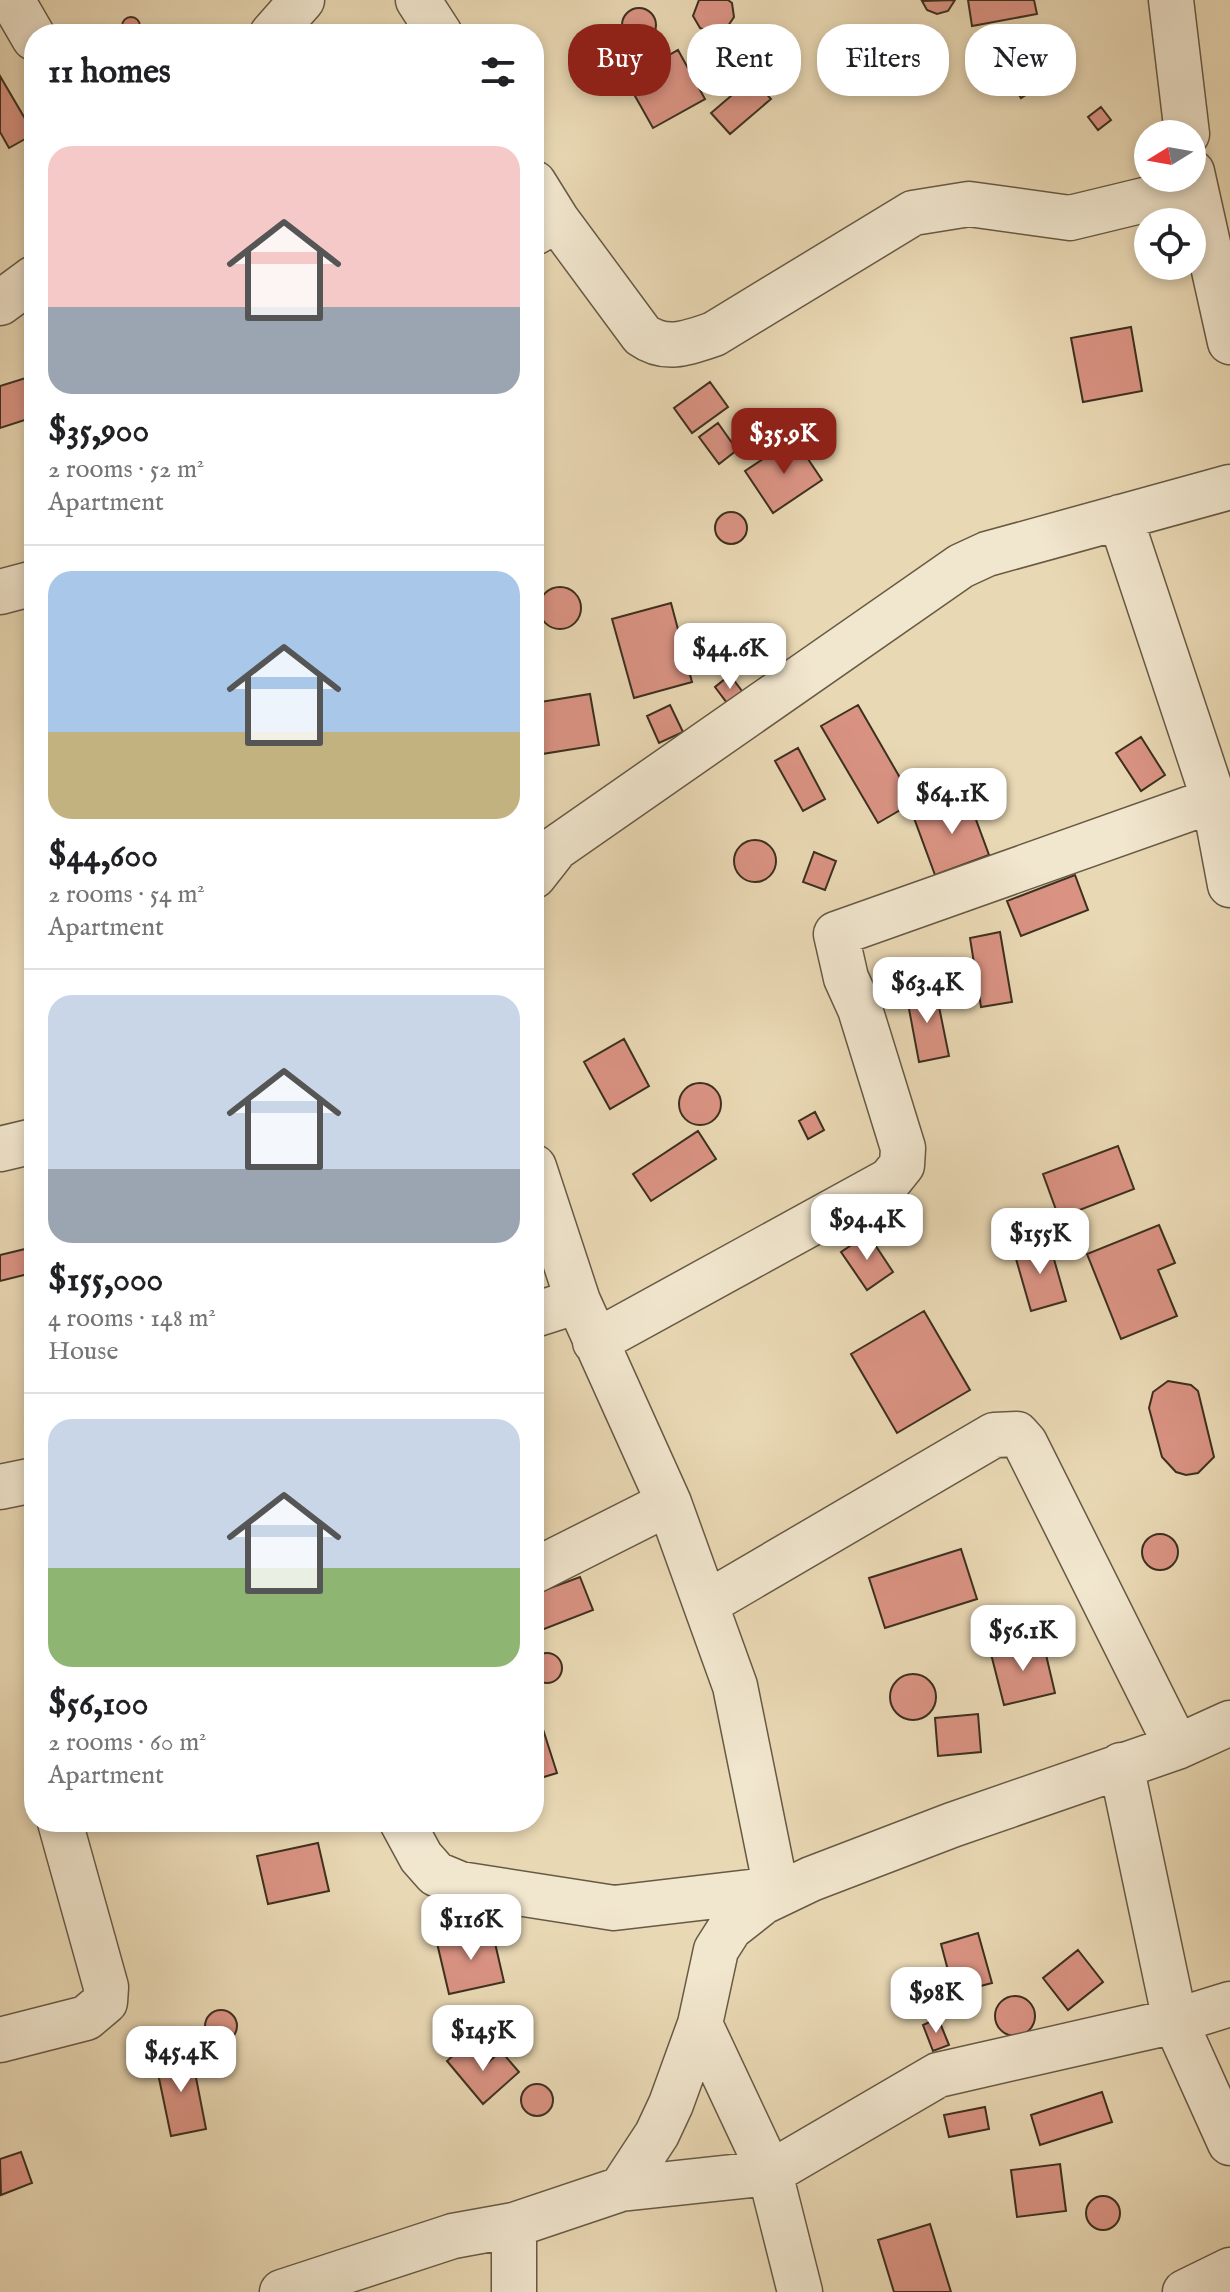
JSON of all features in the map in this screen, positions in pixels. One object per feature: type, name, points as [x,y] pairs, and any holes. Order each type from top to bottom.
[{"type":"street","points":[[12,0],[26,24]]},
{"type":"street","points":[[281,24],[302,0]]},
{"type":"street","points":[[418,0],[434,24]]},
{"type":"street","points":[[1171,0],[1185,120]]},
{"type":"street","points":[[546,227],[642,335],[656,345],[682,345],[714,334],[913,213],[969,204],[1070,218],[1154,192]]},
{"type":"street","points":[[1196,192],[1230,342]]},
{"type":"street","points":[[0,303],[24,285]]},
{"type":"street","points":[[544,856],[961,566],[987,554],[1230,487]]},
{"type":"street","points":[[1120,517],[1214,800],[1230,885]]},
{"type":"street","points":[[0,592],[24,586]]},
{"type":"street","points":[[595,1342],[890,1180],[902,1165],[903,1148],[860,1009],[846,978],[836,934],[1214,800]]},
{"type":"street","points":[[0,1149],[24,1143]]},
{"type":"street","points":[[544,1197],[578,1301],[669,1503],[735,1686],[769,1896]]},
{"type":"street","points":[[544,1312],[578,1301]]},
{"type":"street","points":[[707,1603],[994,1435],[1017,1434],[1025,1443],[1177,1747]]},
{"type":"street","points":[[0,1487],[24,1482]]},
{"type":"street","points":[[544,1566],[669,1503]]},
{"type":"street","points":[[621,2189],[657,2134],[700,2024],[716,1950],[730,1928],[769,1896],[1177,1747],[1230,1723]]},
{"type":"street","points":[[1121,1765],[1175,2021],[1230,2143]]},
{"type":"street","points":[[0,2040],[86,2018],[105,2002],[106,1987],[63,1832]]},
{"type":"street","points":[[407,1832],[421,1857],[436,1874],[460,1884],[614,1908],[769,1896]]},
{"type":"street","points":[[282,2292],[453,2236],[514,2225],[621,2189],[770,2173],[938,2075],[1175,2021],[1230,2004]]},
{"type":"street","points":[[700,2024],[770,2173],[800,2292]]},
{"type":"street","points":[[514,2225],[514,2292]]},
{"type":"street","points":[[1185,2292],[1230,2270]]},
{"type":"building","points":[[699,0],[728,0],[732,3],[734,17],[729,24],[698,24],[693,16]]},
{"type":"building","points":[[955,0],[948,11],[937,14],[927,10],[922,1]]},
{"type":"building","points":[[968,0],[1034,0],[1037,14],[972,24]]},
{"type":"building","points":[[639,8],[651,13],[656,24],[622,24],[627,13]]},
{"type":"building","points":[[131,17],[139,24],[123,24]]},
{"type":"building","points":[[678,50],[687,66],[687,96],[703,96],[705,99],[653,128],[635,96],[671,96],[671,54]]},
{"type":"building","points":[[0,76],[24,117],[24,140],[9,148],[0,132]]},
{"type":"building","points":[[731,96],[768,96],[771,99],[730,134],[711,113]]},
{"type":"building","points":[[1101,107],[1111,120],[1098,130],[1088,117]]},
{"type":"building","points":[[1131,327],[1142,391],[1083,402],[1071,338]]},
{"type":"building","points":[[24,378],[24,420],[0,428],[0,386]]},
{"type":"building","points":[[710,382],[728,407],[692,433],[674,408]]},
{"type":"building","points":[[718,423],[737,450],[719,464],[699,437]]},
{"type":"building","points":[[794,438],[822,480],[773,513],[745,471]]},
{"type":"building","points":[[731,512],[743,516],[747,528],[743,540],[731,544],[719,540],[715,528],[719,516]]},
{"type":"building","points":[[560,587],[575,593],[581,608],[575,623],[560,629],[545,623],[545,593]]},
{"type":"building","points":[[671,603],[692,682],[634,698],[612,619]]},
{"type":"building","points":[[730,675],[745,695],[730,707],[715,687]]},
{"type":"building","points":[[590,694],[599,745],[544,754],[544,701]]},
{"type":"building","points":[[670,705],[683,732],[659,743],[647,716]]},
{"type":"building","points":[[858,705],[914,802],[878,823],[821,726]]},
{"type":"building","points":[[1141,737],[1165,775],[1141,791],[1116,753]]},
{"type":"building","points":[[798,748],[825,799],[803,811],[775,761]]},
{"type":"building","points":[[968,798],[989,855],[935,875],[914,818]]},
{"type":"building","points":[[755,840],[770,846],[776,861],[770,876],[755,882],[740,876],[734,861],[740,846]]},
{"type":"building","points":[[814,852],[836,861],[825,890],[803,882]]},
{"type":"building","points":[[1075,875],[1088,910],[1021,936],[1007,901]]},
{"type":"building","points":[[1000,932],[1012,1002],[981,1007],[970,938]]},
{"type":"building","points":[[935,987],[949,1056],[919,1062],[906,993]]},
{"type":"building","points":[[624,1039],[649,1086],[610,1109],[584,1062]]},
{"type":"building","points":[[700,1083],[715,1089],[721,1104],[715,1119],[700,1125],[685,1119],[679,1104],[685,1089]]},
{"type":"building","points":[[815,1112],[824,1130],[808,1139],[799,1121]]},
{"type":"building","points":[[698,1131],[716,1159],[651,1201],[633,1174]]},
{"type":"building","points":[[1118,1146],[1134,1189],[1059,1218],[1043,1174]]},
{"type":"building","points":[[1159,1225],[1175,1263],[1158,1270],[1177,1316],[1121,1339],[1087,1254]]},
{"type":"building","points":[[868,1234],[893,1272],[867,1290],[841,1252]]},
{"type":"building","points":[[1049,1242],[1066,1301],[1031,1311],[1014,1252]]},
{"type":"building","points":[[24,1249],[24,1275],[0,1281],[0,1255]]},
{"type":"building","points":[[924,1311],[970,1390],[897,1433],[851,1354]]},
{"type":"building","points":[[1168,1381],[1191,1385],[1198,1391],[1214,1457],[1198,1473],[1186,1475],[1176,1472],[1162,1457],[1149,1408],[1153,1392]]},
{"type":"building","points":[[1160,1534],[1173,1539],[1178,1552],[1173,1565],[1160,1570],[1147,1565],[1142,1552],[1147,1539]]},
{"type":"building","points":[[961,1549],[977,1599],[885,1628],[869,1578]]},
{"type":"building","points":[[580,1577],[593,1610],[544,1629],[544,1590]]},
{"type":"building","points":[[1043,1642],[1055,1693],[1004,1705],[991,1654]]},
{"type":"building","points":[[544,1654],[553,1654],[561,1662],[558,1679],[544,1682]]},
{"type":"building","points":[[913,1674],[929,1681],[936,1697],[929,1713],[913,1720],[897,1713],[890,1697],[897,1681]]},
{"type":"building","points":[[978,1714],[981,1752],[938,1756],[935,1718]]},
{"type":"building","points":[[544,1732],[557,1773],[544,1777]]},
{"type":"building","points":[[318,1843],[329,1891],[268,1904],[257,1856]]},
{"type":"building","points":[[492,1930],[504,1982],[449,1994],[437,1943]]},
{"type":"building","points":[[978,1933],[992,1983],[954,1993],[941,1944]]},
{"type":"building","points":[[1078,1950],[1103,1982],[1068,2010],[1043,1978]]},
{"type":"building","points":[[1015,1996],[1029,2002],[1035,2016],[1029,2030],[1015,2036],[1001,2030],[995,2016],[1001,2002]]},
{"type":"building","points":[[221,2010],[232,2015],[237,2026],[232,2037],[221,2042],[210,2037],[205,2026],[210,2015]]},
{"type":"building","points":[[938,2018],[949,2045],[933,2051],[923,2025]]},
{"type":"building","points":[[466,2044],[484,2066],[501,2051],[519,2072],[483,2104],[447,2061]]},
{"type":"building","points":[[191,2052],[206,2129],[171,2136],[155,2059]]},
{"type":"building","points":[[537,2084],[548,2089],[553,2100],[548,2111],[537,2116],[526,2111],[521,2100],[526,2089]]},
{"type":"building","points":[[1102,2092],[1112,2122],[1040,2145],[1031,2115]]},
{"type":"building","points":[[985,2107],[989,2129],[949,2137],[944,2115]]},
{"type":"building","points":[[21,2152],[32,2183],[1,2195],[0,2159]]},
{"type":"building","points":[[1060,2164],[1066,2211],[1017,2217],[1011,2170]]},
{"type":"building","points":[[1103,2196],[1115,2201],[1120,2213],[1115,2225],[1103,2230],[1091,2225],[1086,2213],[1091,2201]]},
{"type":"building","points":[[930,2224],[951,2292],[894,2292],[878,2240]]}]
